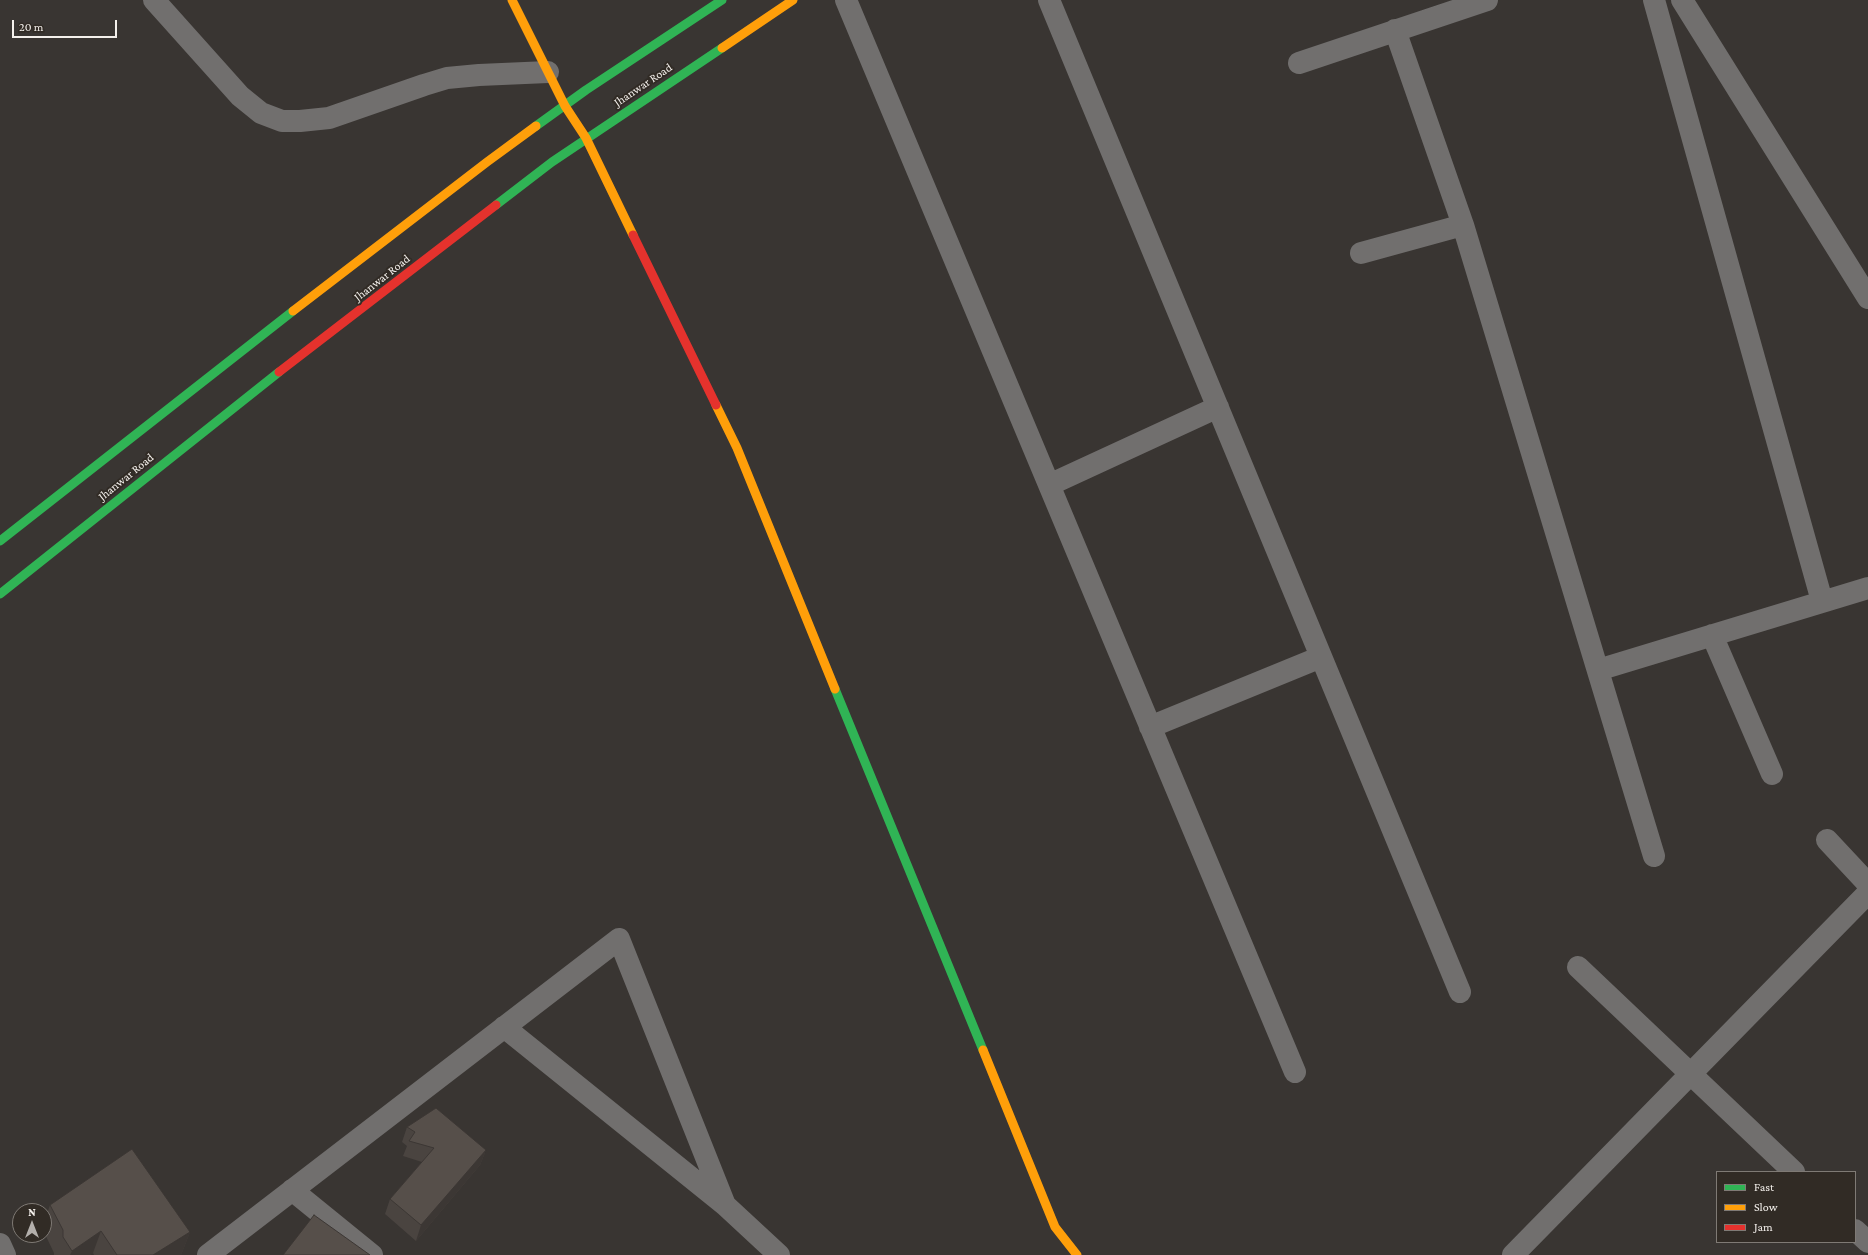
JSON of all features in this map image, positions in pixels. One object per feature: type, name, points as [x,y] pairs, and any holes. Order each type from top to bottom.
[{"type":"street","points":[[154,0],[240,96],[261,113],[282,121],[329,118],[424,84],[447,78],[548,72]]},
{"type":"street","points":[[512,0],[565,106],[586,138],[737,448],[1055,1227],[1077,1255]]},
{"type":"street","points":[[0,542],[200,383],[487,162],[565,106],[722,0]]},
{"type":"street","name":"Jhanwar Road","points":[[0,594],[218,419],[552,162],[793,0]]},
{"type":"street","points":[[846,0],[1295,1072]]},
{"type":"street","points":[[1049,0],[1460,992]]},
{"type":"street","points":[[1299,63],[1487,0]]},
{"type":"street","points":[[1654,0],[1822,601]]},
{"type":"street","points":[[1682,0],[1868,298]]},
{"type":"street","points":[[1395,30],[1463,225],[1654,856]]},
{"type":"street","points":[[1361,253],[1463,225]]},
{"type":"street","points":[[1049,485],[1218,407]]},
{"type":"street","points":[[1598,670],[1868,588]]},
{"type":"street","points":[[1712,635],[1772,774]]},
{"type":"street","points":[[1150,727],[1321,657]]},
{"type":"street","points":[[1827,840],[1868,884]]},
{"type":"street","points":[[1516,1254],[1868,893]]},
{"type":"street","points":[[208,1255],[619,939],[725,1205]]},
{"type":"street","points":[[1578,967],[1793,1171]]},
{"type":"street","points":[[504,1027],[725,1205],[779,1255]]},
{"type":"street","points":[[292,1190],[372,1255]]},
{"type":"street","points":[[1856,1231],[1868,1242]]},
{"type":"street","points":[[0,1244],[5,1255]]},
{"type":"building","points":[[436,1108],[486,1150],[421,1225],[390,1199],[434,1148],[409,1141],[415,1132],[407,1127]]},
{"type":"building","points":[[132,1149],[190,1232],[153,1255],[117,1255],[101,1231],[72,1251],[63,1237],[63,1230],[52,1209],[52,1204]]},
{"type":"building","points":[[314,1215],[370,1255],[283,1255]]},
{"type":"traffic: fast","points":[[536,126],[586,90],[722,0]]},
{"type":"traffic: fast","points":[[496,205],[552,162],[722,48]]},
{"type":"traffic: fast","points":[[0,541],[293,311]]},
{"type":"traffic: fast","points":[[0,594],[279,372]]},
{"type":"traffic: fast","points":[[835,689],[983,1050]]},
{"type":"traffic: slow","points":[[512,0],[565,106],[586,138],[633,235]]},
{"type":"traffic: slow","points":[[722,48],[793,0]]},
{"type":"traffic: slow","points":[[293,311],[536,126]]},
{"type":"traffic: slow","points":[[716,405],[737,448],[835,689]]},
{"type":"traffic: slow","points":[[983,1050],[1055,1227],[1077,1255]]},
{"type":"traffic: jam","points":[[279,372],[496,205]]},
{"type":"traffic: jam","points":[[633,235],[716,405]]}]
